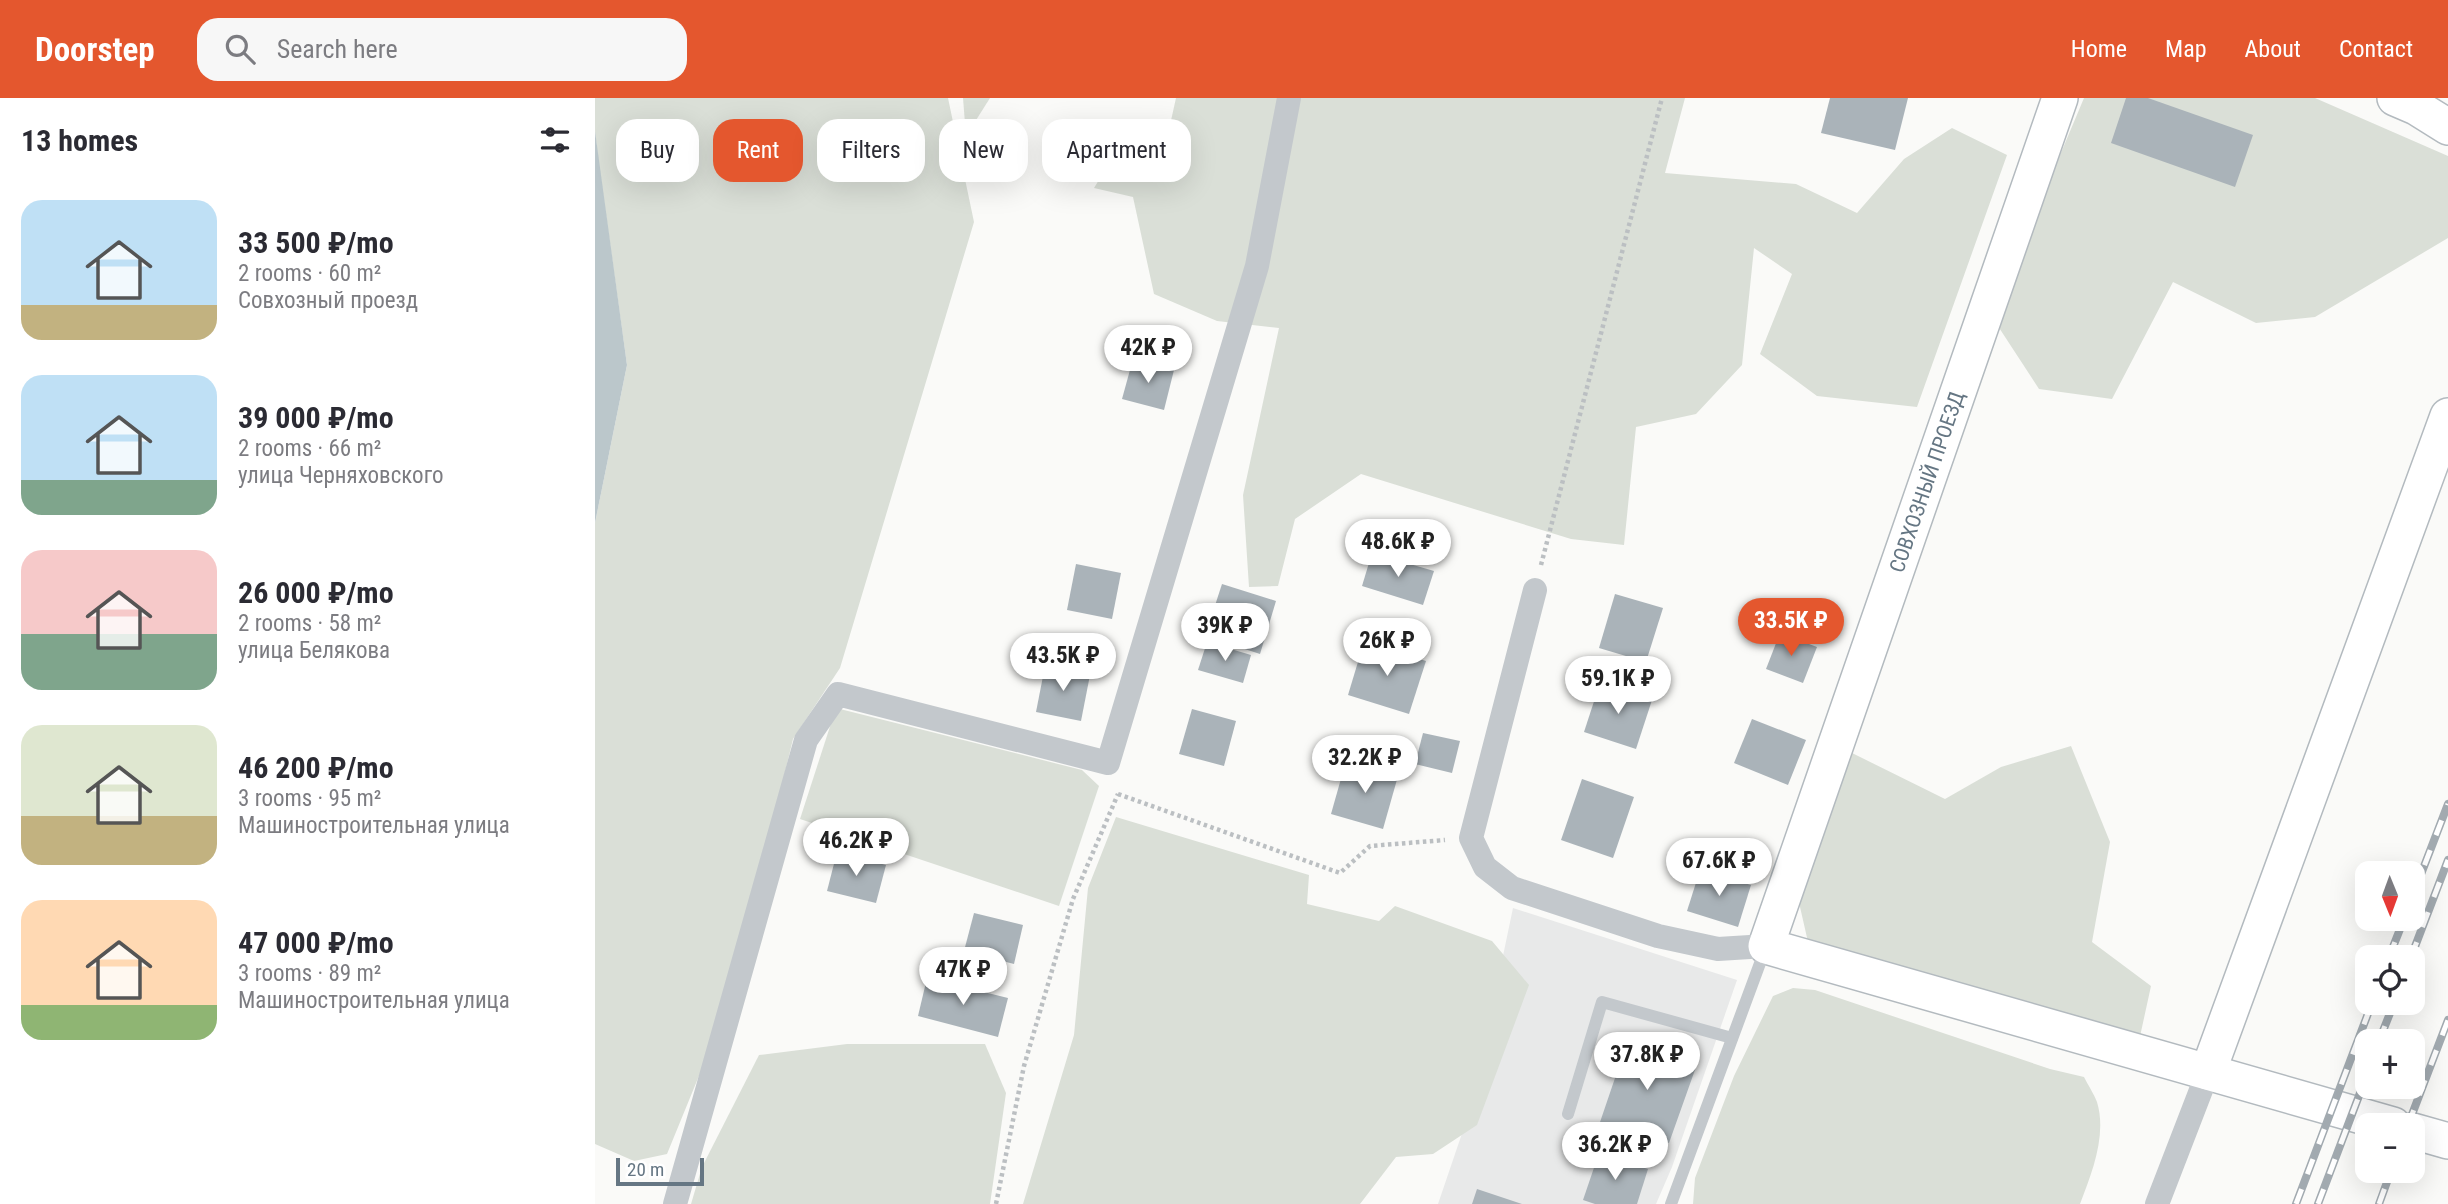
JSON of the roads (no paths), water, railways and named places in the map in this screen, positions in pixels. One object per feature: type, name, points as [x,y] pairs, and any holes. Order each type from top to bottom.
[{"type":"main road","name":"СОВХОЗНЫЙ ПРОЕЗД","points":[[1766,946],[2060,98]]},
{"type":"main road","points":[[2395,98],[2416,107],[2448,127]]},
{"type":"main road","points":[[2208,1072],[2448,416]]},
{"type":"main road","points":[[1766,946],[2355,1114]]},
{"type":"main road","points":[[2425,1134],[2448,1141]]},
{"type":"street","points":[[675,1204],[806,740],[838,694],[1108,763],[1257,266],[1289,98]]},
{"type":"street","points":[[1535,590],[1471,838],[1485,867],[1513,888],[1658,936],[1718,948],[1766,946]]},
{"type":"street","points":[[2157,1204],[2208,1072]]},
{"type":"lane","points":[[1671,1204],[1766,946]]},
{"type":"lane","points":[[1568,1114],[1602,1002],[1732,1038]]},
{"type":"railway","points":[[2425,864],[2448,804]]},
{"type":"railway","points":[[2416,945],[2448,860]]},
{"type":"railway","points":[[2394,945],[2399,931]]},
{"type":"railway","points":[[2296,1204],[2367,1015]]},
{"type":"railway","points":[[2384,1029],[2389,1015]]},
{"type":"railway","points":[[2413,1113],[2448,1020]]},
{"type":"railway","points":[[2318,1204],[2358,1099]]},
{"type":"railway","points":[[2379,1204],[2387,1183]]}]
